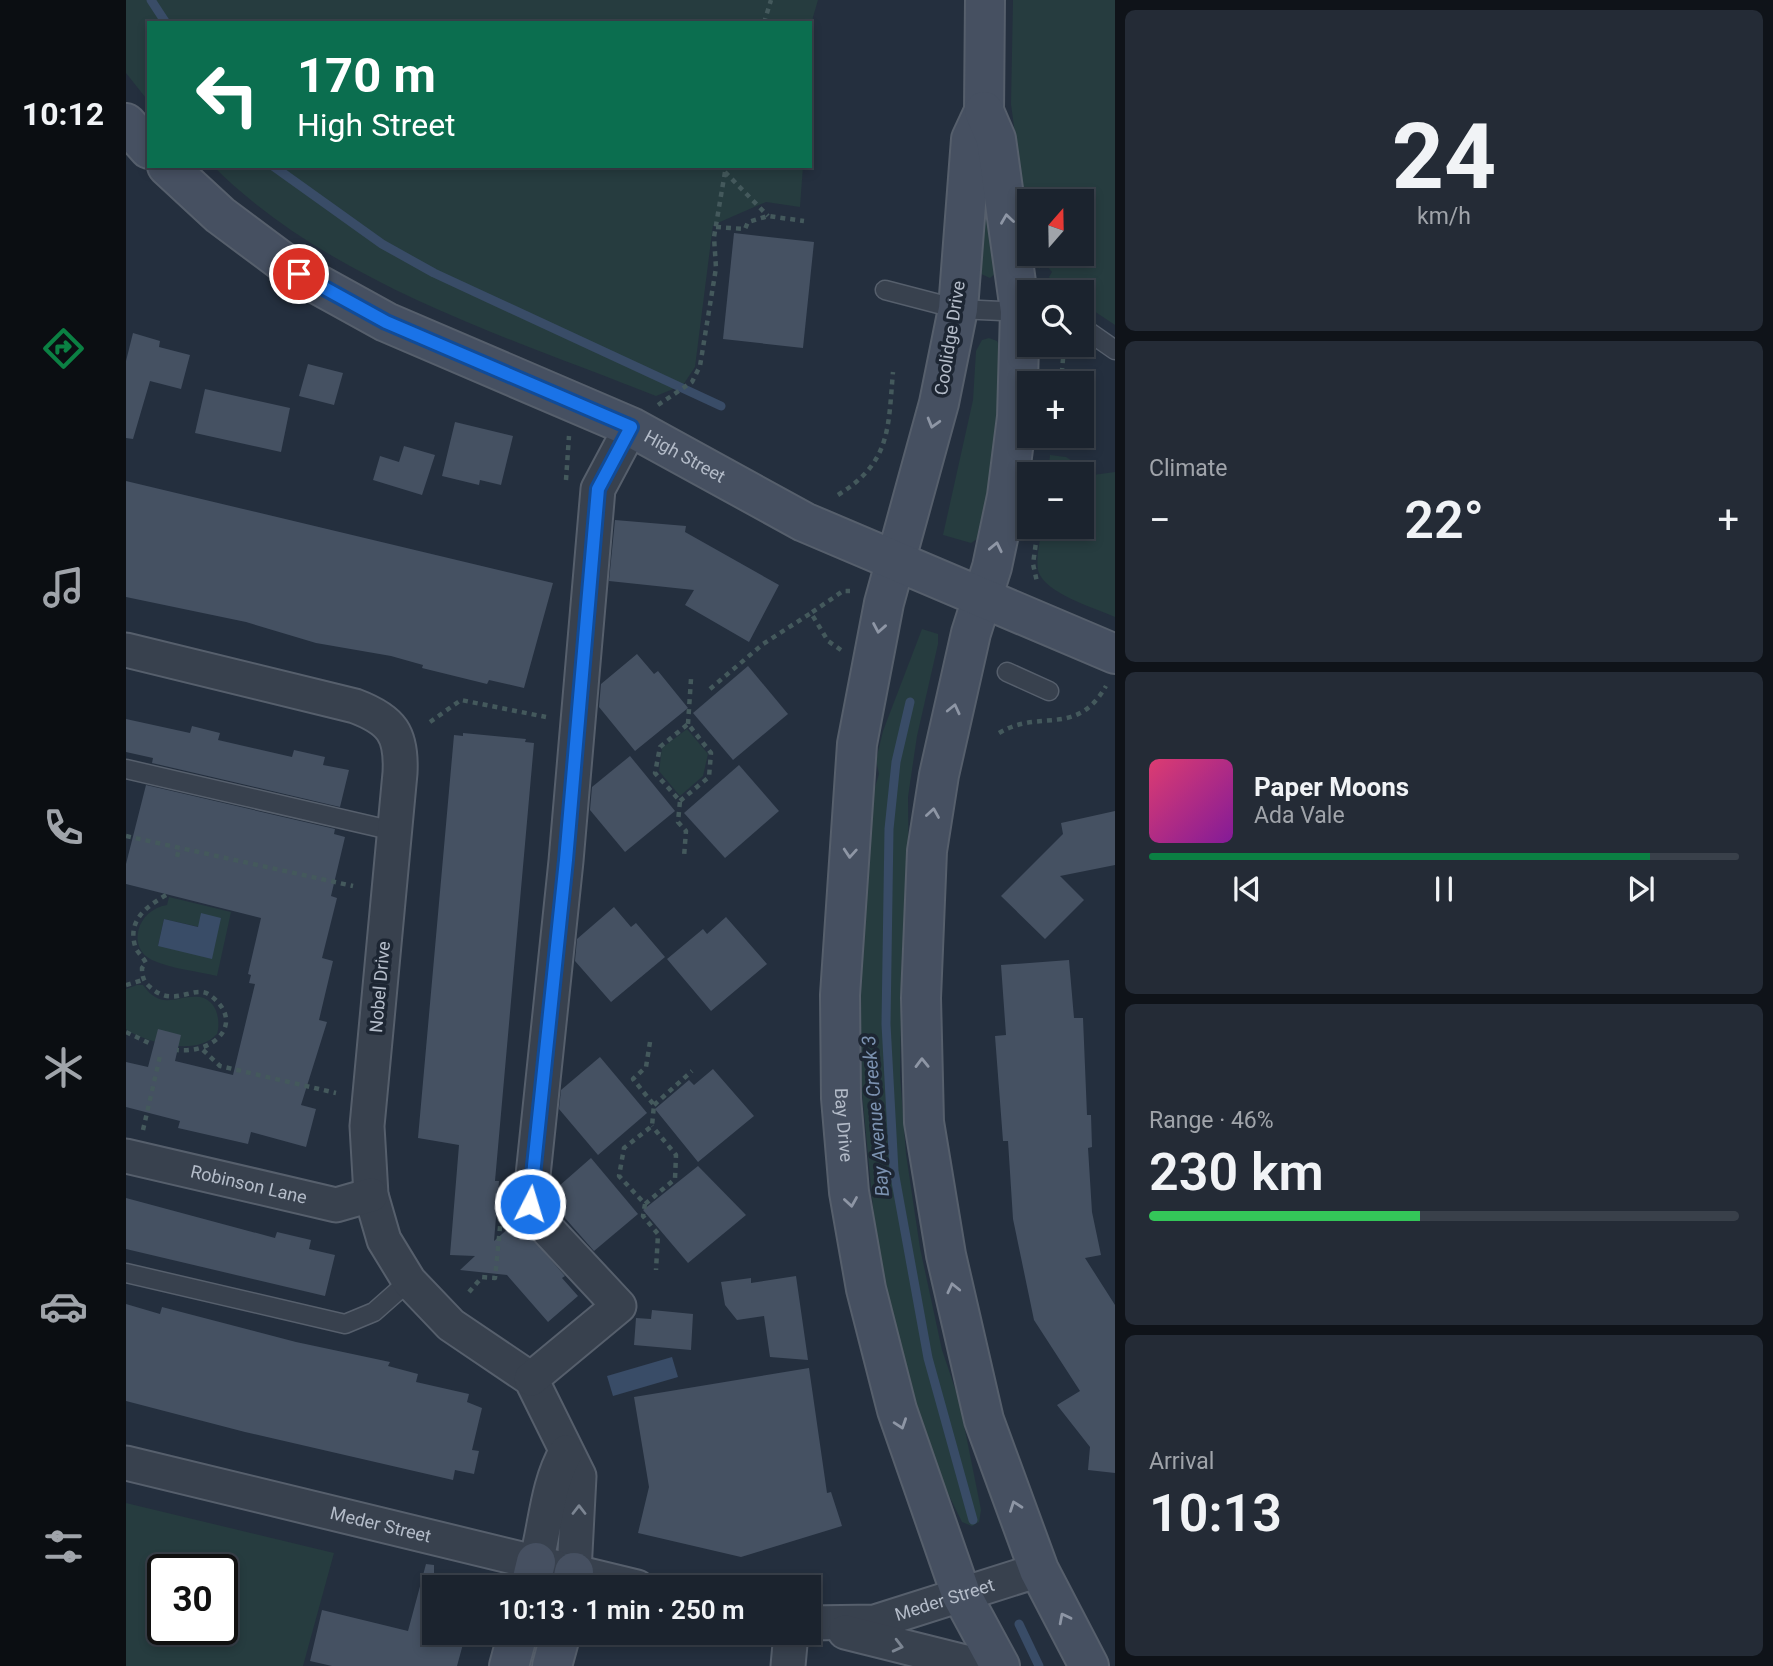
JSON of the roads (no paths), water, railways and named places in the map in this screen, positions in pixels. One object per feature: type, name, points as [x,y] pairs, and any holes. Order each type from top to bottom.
[{"type":"main road","name":"Coolidge Drive","points":[[985,0],[984,111],[996,139],[1019,280]]},
{"type":"main road","name":"Coolidge Drive","points":[[895,561],[939,403],[958,309],[971,139],[984,111]]},
{"type":"main road","points":[[126,123],[147,147]]},
{"type":"main road","name":"High Street","points":[[169,168],[219,215],[299,274],[386,322],[644,416],[804,522],[1115,654]]},
{"type":"main road","name":"Coolidge Drive","points":[[983,598],[1007,496],[1021,357]]},
{"type":"main road","name":"Bay Drive","points":[[895,561],[857,744],[840,995],[841,1098],[849,1192],[866,1289],[897,1410],[961,1594],[1000,1666]]},
{"type":"main road","points":[[983,598],[971,633],[939,775],[927,850],[921,998],[924,1122],[946,1255],[984,1420],[1038,1570],[1089,1666]]},
{"type":"main road","points":[[509,1666],[515,1645]]},
{"type":"main road","points":[[552,1666],[558,1645]]},
{"type":"street","points":[[573,1575],[579,1476],[531,1379],[619,1306],[536,1217],[530,1204],[566,860],[598,489],[644,416]]},
{"type":"street","name":"Nobel Drive","points":[[126,650],[355,706],[379,715],[400,741],[367,1126],[371,1195],[384,1240],[409,1281],[451,1325],[531,1379]]},
{"type":"street","name":"Robinson Lane","points":[[134,1144],[335,1205],[371,1195]]},
{"type":"street","points":[[533,1574],[546,1526],[553,1474],[566,1452]]},
{"type":"street","name":"Meder Street","points":[[126,1462],[533,1574]]},
{"type":"street","name":"Meder Street","points":[[821,1623],[876,1622],[1038,1570]]},
{"type":"street","name":"Meder Street","points":[[821,1626],[981,1666]]},
{"type":"street","points":[[788,1666],[790,1645]]},
{"type":"lane","points":[[885,290],[958,309],[1017,312]]},
{"type":"lane","points":[[1094,335],[1115,349]]},
{"type":"lane","points":[[1007,672],[1049,691]]},
{"type":"lane","points":[[126,769],[394,831]]},
{"type":"lane","points":[[126,1273],[345,1324],[374,1312],[409,1281]]},
{"type":"water","points":[[201,913],[221,918],[212,959],[158,946],[164,919],[198,927]]},
{"type":"water","points":[[672,1357],[678,1377],[613,1396],[607,1376]]},
{"type":"waterway","points":[[151,0],[165,21]]},
{"type":"waterway","points":[[276,168],[382,244],[434,273],[721,406]]},
{"type":"waterway","name":"Bay Avenue Creek 3","points":[[910,702],[896,762],[889,829],[886,1024],[894,1171],[928,1358],[973,1520]]},
{"type":"waterway","points":[[1019,1624],[1039,1666]]}]
